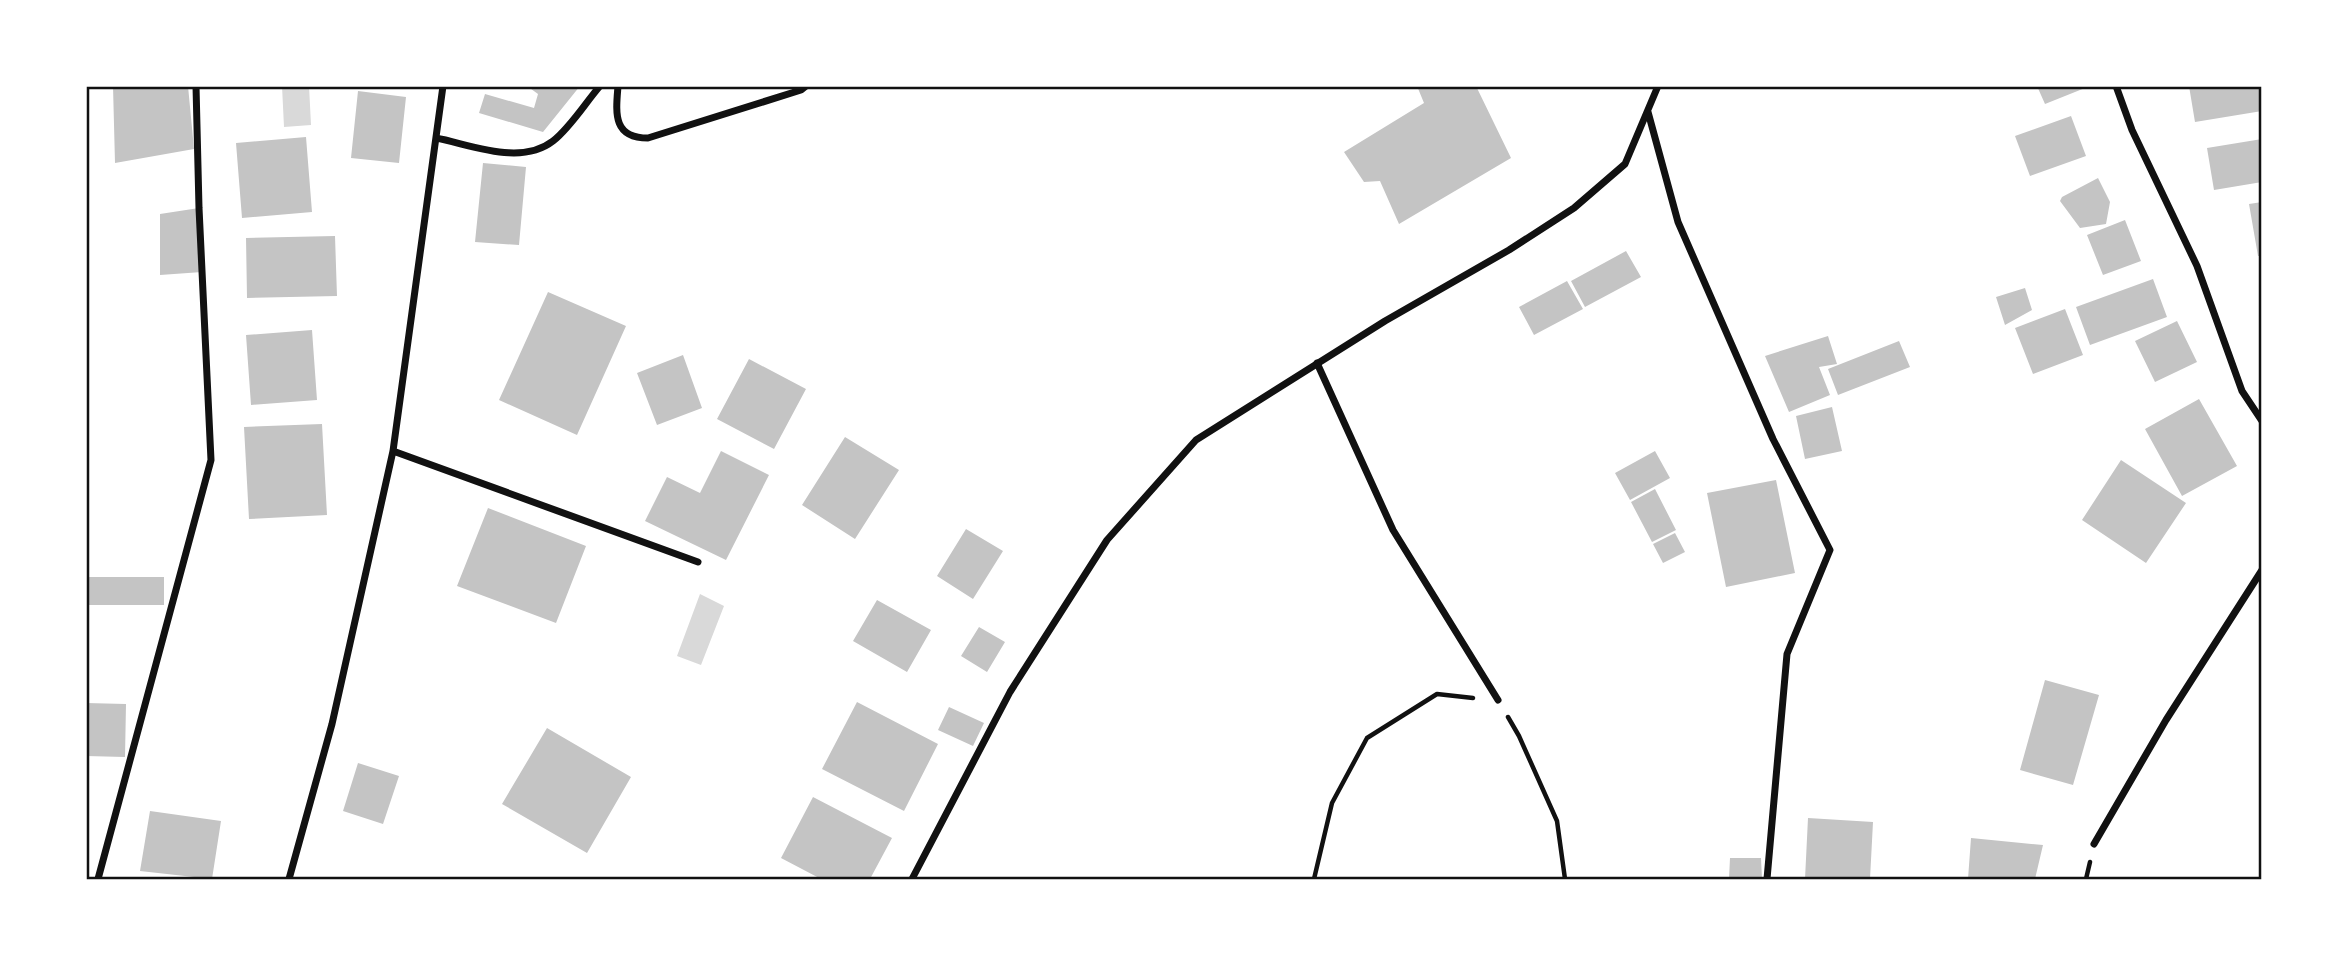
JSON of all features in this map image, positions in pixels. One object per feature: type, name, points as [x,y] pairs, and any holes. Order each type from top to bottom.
[{"type":"street","points":[[98,879],[211,460],[199,208],[197,86]]},
{"type":"street","points":[[289,879],[332,724],[393,451],[443,86]]},
{"type":"street","points":[[436,138],[519,154],[535,152],[554,140],[600,86]]},
{"type":"street","points":[[618,86],[616,113],[621,126],[632,136],[648,138],[801,90],[806,86]]},
{"type":"street","points":[[912,879],[1010,692],[1107,540],[1196,440],[1385,321],[1509,250],[1574,208],[1625,164],[1658,86]]},
{"type":"street","points":[[2116,86],[2132,130],[2197,266],[2242,391],[2262,421]]},
{"type":"street","points":[[1648,112],[1678,222],[1773,439],[1830,550],[1787,654],[1767,879]]},
{"type":"street","points":[[1317,363],[1393,530],[1497,700]]},
{"type":"street","points":[[393,451],[698,562]]},
{"type":"street","points":[[2094,844],[2166,720],[2262,570]]},
{"type":"path","points":[[1314,879],[1332,803],[1367,738],[1437,694],[1497,700],[1519,736],[1557,821],[1564,879]]},
{"type":"shaded area","points":[[282,86],[309,86],[311,125],[284,127]]},
{"type":"shaded area","points":[[700,594],[724,606],[701,665],[677,656]]},
{"type":"building","points":[[113,86],[188,86],[194,149],[115,163]]},
{"type":"building","points":[[527,86],[580,86],[543,132],[479,113],[485,94],[534,108],[538,94]]},
{"type":"building","points":[[1417,86],[1476,86],[1511,158],[1399,224],[1380,181],[1364,182],[1344,152],[1424,103]]},
{"type":"building","points":[[2037,86],[2084,86],[2085,88],[2045,104]]},
{"type":"building","points":[[2189,86],[2262,86],[2262,111],[2195,122]]},
{"type":"building","points":[[358,91],[406,97],[399,163],[351,158]]},
{"type":"building","points":[[2071,116],[2086,156],[2030,176],[2015,136]]},
{"type":"building","points":[[306,137],[312,212],[242,218],[236,143]]},
{"type":"building","points":[[2262,139],[2262,182],[2214,190],[2207,148]]},
{"type":"building","points":[[483,163],[526,167],[519,245],[475,242]]},
{"type":"building","points":[[2098,178],[2110,202],[2106,224],[2080,228],[2060,201],[2062,197]]},
{"type":"building","points":[[2262,202],[2262,256],[2258,256],[2249,204]]},
{"type":"building","points":[[199,208],[202,272],[160,275],[160,214]]},
{"type":"building","points":[[2125,220],[2141,261],[2103,275],[2087,235]]},
{"type":"building","points":[[335,236],[337,296],[247,298],[246,238]]},
{"type":"building","points":[[1626,251],[1641,277],[1585,307],[1571,281]]},
{"type":"building","points":[[2153,279],[2167,317],[2090,345],[2076,307]]},
{"type":"building","points":[[1567,281],[1583,309],[1534,335],[1519,307]]},
{"type":"building","points":[[2025,288],[2032,310],[2005,325],[1996,297]]},
{"type":"building","points":[[548,292],[626,326],[577,435],[499,400]]},
{"type":"building","points":[[2065,309],[2083,355],[2033,374],[2015,328]]},
{"type":"building","points":[[2177,321],[2197,362],[2155,382],[2135,341]]},
{"type":"building","points":[[312,330],[317,400],[251,405],[246,335]]},
{"type":"building","points":[[1828,336],[1837,364],[1819,367],[1830,395],[1789,412],[1765,356]]},
{"type":"building","points":[[1899,341],[1910,367],[1838,395],[1828,369]]},
{"type":"building","points":[[683,355],[702,408],[657,425],[637,373]]},
{"type":"building","points":[[749,359],[806,389],[774,449],[717,419]]},
{"type":"building","points":[[2199,399],[2237,466],[2182,496],[2145,429]]},
{"type":"building","points":[[1832,407],[1842,451],[1805,459],[1796,416]]},
{"type":"building","points":[[322,424],[327,515],[249,519],[244,427]]},
{"type":"building","points":[[845,437],[899,470],[855,539],[802,505]]},
{"type":"building","points":[[721,451],[769,475],[726,560],[645,521],[667,477],[700,493]]},
{"type":"building","points":[[1655,451],[1670,478],[1630,500],[1615,473]]},
{"type":"building","points":[[2121,460],[2186,503],[2146,563],[2082,520]]},
{"type":"building","points":[[1776,480],[1795,573],[1726,587],[1707,493]]},
{"type":"building","points":[[1655,489],[1676,530],[1652,542],[1631,502]]},
{"type":"building","points":[[488,508],[586,546],[556,623],[457,586]]},
{"type":"building","points":[[966,529],[1003,551],[973,599],[937,576]]},
{"type":"building","points":[[1675,533],[1685,552],[1663,563],[1653,544]]},
{"type":"building","points":[[86,577],[164,577],[164,605],[86,605]]},
{"type":"building","points":[[877,600],[931,630],[907,672],[853,641]]},
{"type":"building","points":[[979,627],[1005,642],[987,672],[961,656]]},
{"type":"building","points":[[2045,680],[2099,695],[2073,785],[2020,770]]},
{"type":"building","points":[[857,702],[938,744],[904,811],[822,769]]},
{"type":"building","points":[[86,703],[126,704],[125,757],[86,756]]},
{"type":"building","points":[[949,707],[984,723],[973,746],[938,730]]},
{"type":"building","points":[[547,728],[631,777],[587,853],[502,804]]},
{"type":"building","points":[[358,763],[399,776],[383,824],[343,811]]},
{"type":"building","points":[[813,797],[892,838],[870,879],[821,879],[781,858]]},
{"type":"building","points":[[150,811],[221,821],[212,879],[140,871]]},
{"type":"building","points":[[1808,818],[1873,822],[1870,879],[1805,879]]},
{"type":"building","points":[[1971,838],[2043,845],[2035,879],[1968,879]]},
{"type":"building","points":[[1730,858],[1761,858],[1762,879],[1729,879]]}]
